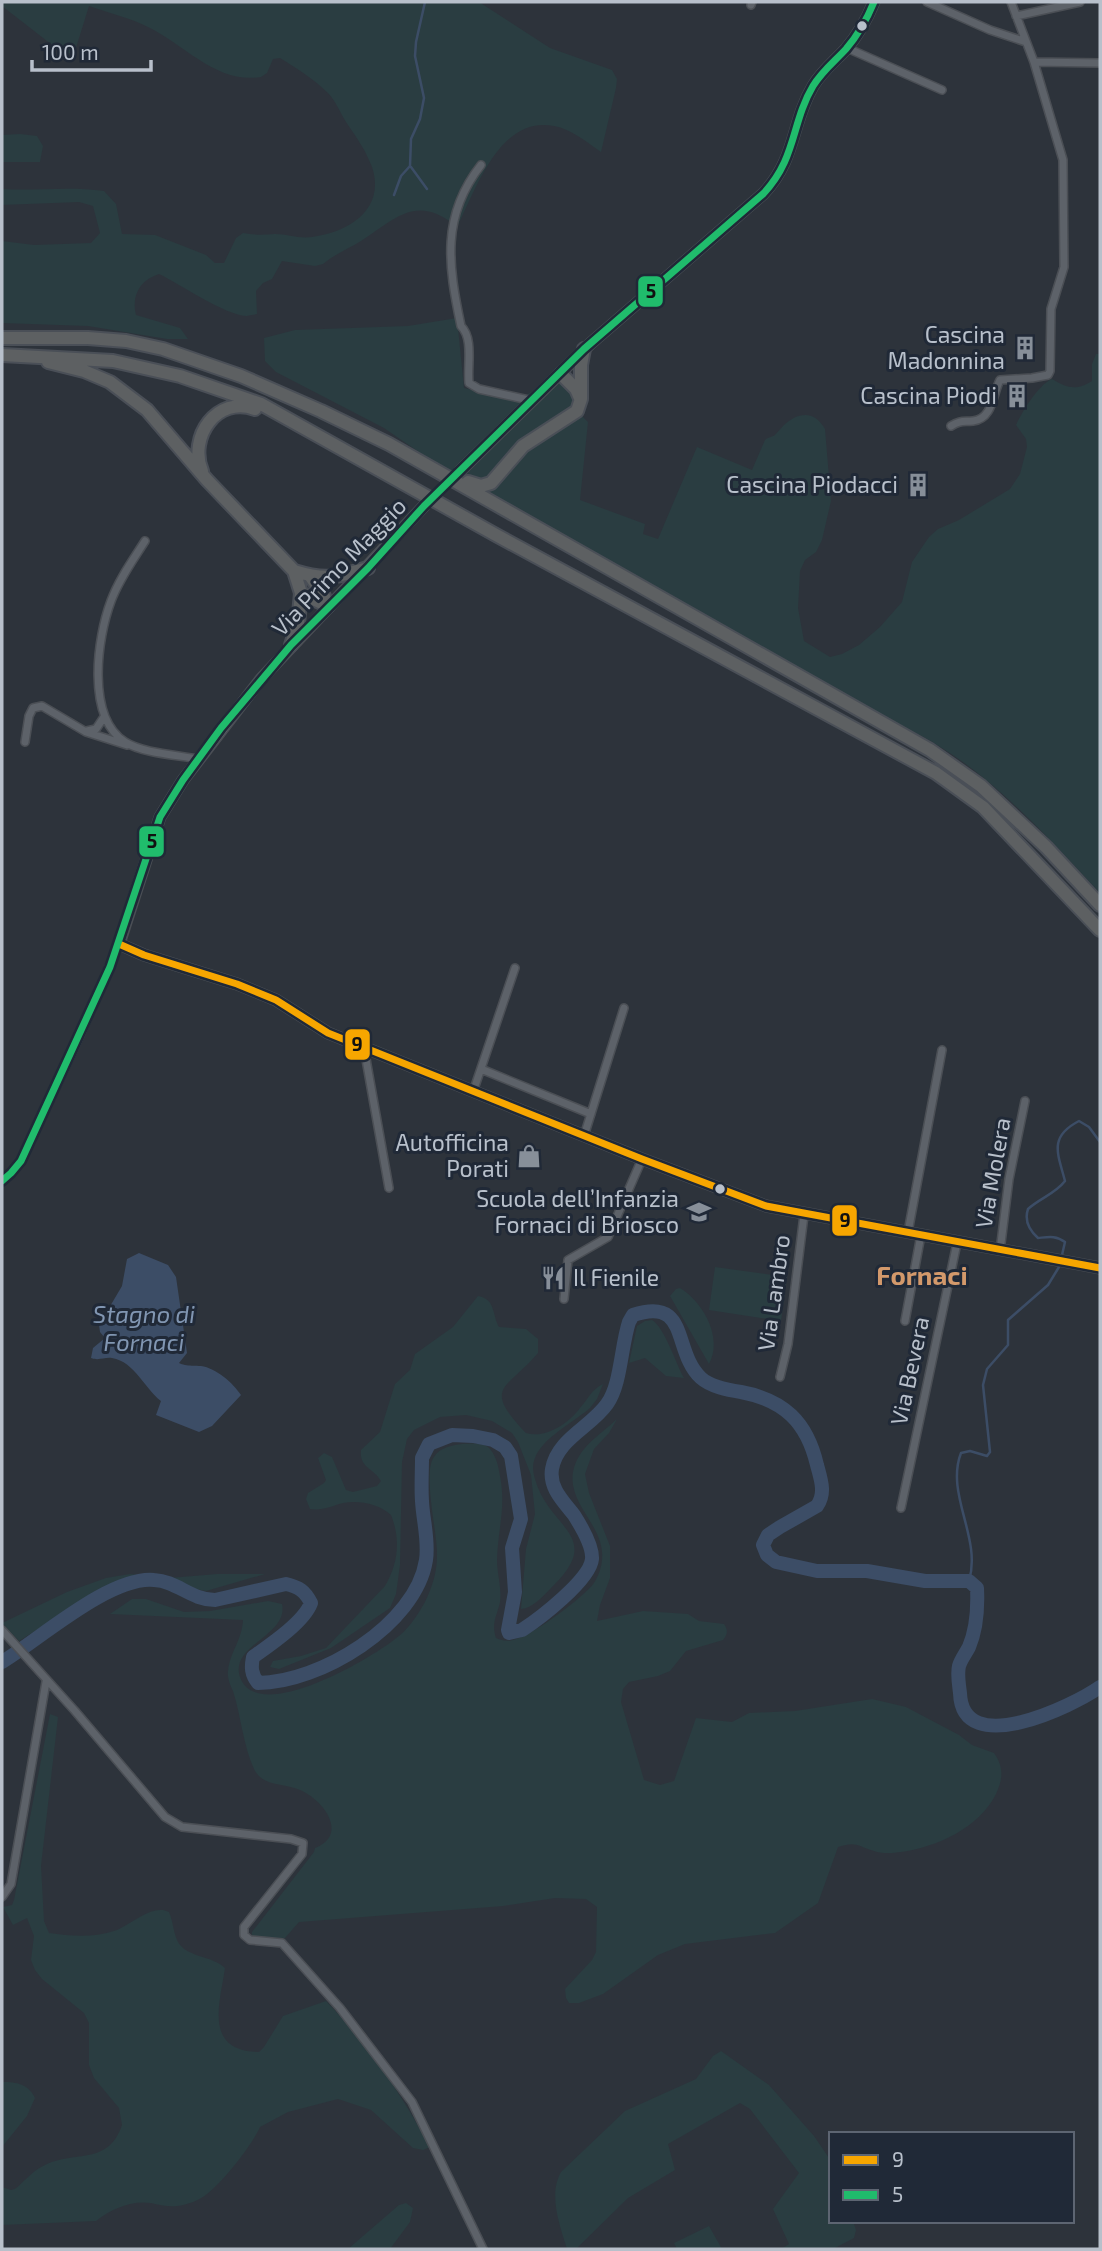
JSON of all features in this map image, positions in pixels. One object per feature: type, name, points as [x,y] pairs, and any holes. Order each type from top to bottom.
[{"type":"highway","points":[[2,338],[88,338],[126,341],[163,349],[241,376],[374,436],[930,750],[981,786],[1046,847],[1100,905]]},
{"type":"highway","points":[[374,436],[398,444],[477,486],[487,485],[523,446],[577,411],[588,346]]},
{"type":"highway","points":[[2,355],[113,360],[180,376],[261,404],[936,773],[983,807],[1100,930]]},
{"type":"highway","points":[[2,360],[49,362],[85,371],[110,382],[147,410],[207,481],[294,571],[301,593],[298,624],[291,645]]},
{"type":"highway","points":[[564,370],[581,377]]},
{"type":"highway","points":[[564,370],[581,399]]},
{"type":"highway","points":[[207,481],[197,450],[201,436],[206,424],[216,414],[237,405],[261,411],[328,447],[374,466]]},
{"type":"highway","points":[[497,476],[497,490],[503,501],[567,538],[590,557]]},
{"type":"highway","points":[[294,571],[311,577],[333,579],[368,568]]},
{"type":"highway","points":[[311,577],[328,606]]},
{"type":"highway","points":[[301,593],[328,606]]},
{"type":"street","points":[[460,471],[588,346],[776,181],[785,164],[810,92],[827,67],[847,48],[866,20],[874,2]]},
{"type":"street","points":[[927,2],[990,30],[1026,42]]},
{"type":"street","points":[[951,426],[958,421],[973,421],[987,414],[1003,378],[1048,375],[1051,309],[1065,267],[1063,160],[1034,62],[1011,2]]},
{"type":"street","points":[[1017,16],[1080,2]]},
{"type":"street","points":[[847,48],[942,90]]},
{"type":"street","points":[[1034,62],[1100,64]]},
{"type":"street","points":[[481,165],[456,209],[451,229],[453,276],[461,326],[466,331],[468,344],[469,383],[479,389],[533,401]]},
{"type":"street","name":"Via Primo Maggio","points":[[119,944],[160,817],[198,759],[291,645],[368,568],[424,506]]},
{"type":"street","points":[[134,747],[122,740],[104,717],[100,696],[99,661],[102,631],[111,600],[145,541]]},
{"type":"street","points":[[25,742],[29,716],[33,708],[42,706],[86,732],[134,747],[198,759]]},
{"type":"street","points":[[86,732],[96,729],[104,717]]},
{"type":"street","points":[[2,1181],[21,1161],[119,944],[144,955],[237,984],[276,1000],[328,1033],[766,1206],[1100,1268]]},
{"type":"street","points":[[473,1092],[515,968]]},
{"type":"street","points":[[584,1136],[624,1008]]},
{"type":"street","points":[[364,1048],[388,1188]]},
{"type":"street","points":[[908,1232],[942,1050]]},
{"type":"street","points":[[481,1069],[590,1114]]},
{"type":"street","name":"Via Molera","points":[[1000,1251],[1009,1179],[1025,1101]]},
{"type":"street","points":[[564,1299],[568,1260],[608,1237],[642,1159]]},
{"type":"street","name":"Via Lambro","points":[[780,1377],[788,1344],[804,1215]]},
{"type":"street","points":[[905,1321],[921,1235]]},
{"type":"street","name":"Via Bevera","points":[[901,1508],[957,1242]]},
{"type":"street","points":[[2,1630],[165,1817],[182,1826],[291,1839],[303,1843],[302,1854],[244,1927],[244,1935],[250,1940],[282,1943],[340,2008],[407,2094],[483,2249]]},
{"type":"street","points":[[2,1897],[11,1884],[46,1682]]},
{"type":"green space","points":[[2,2],[479,2],[550,48],[612,70],[617,79],[616,88],[601,152],[573,133],[554,126],[535,126],[519,132],[492,158],[457,227],[430,212],[407,213],[323,264],[315,266],[282,261],[272,279],[263,283],[256,291],[257,314],[246,316],[227,310],[159,274],[147,280],[138,290],[135,301],[136,315],[180,328],[188,339],[167,339],[88,326],[2,323],[2,241],[34,245],[91,243],[100,233],[93,206],[79,202],[2,205],[2,189],[104,191],[116,204],[122,234],[155,235],[206,255],[215,263],[224,263],[236,238],[243,233],[307,237],[326,234],[351,224],[369,206],[374,195],[375,182],[367,156],[331,96],[311,78],[280,58],[273,59],[267,73],[261,77],[230,75],[202,62],[150,28],[89,6],[75,51],[65,55],[2,6]]},
{"type":"green space","points":[[2,135],[37,136],[43,146],[40,162],[2,162]]},
{"type":"green space","points":[[457,318],[464,388],[518,400],[561,374],[576,389],[577,411],[588,422],[580,500],[645,524],[643,534],[658,539],[697,447],[752,470],[765,440],[775,435],[789,421],[806,415],[821,423],[825,429],[831,501],[822,540],[816,552],[805,560],[800,571],[798,608],[804,641],[830,657],[859,645],[880,627],[902,602],[912,562],[929,537],[938,529],[959,520],[1010,489],[1020,474],[1027,447],[1026,439],[1016,425],[1026,406],[1041,387],[1052,379],[1072,387],[1092,381],[1092,364],[1096,354],[1100,354],[1100,893],[1010,801],[960,760],[934,743],[445,470],[384,428],[276,372],[265,361],[264,338],[295,330],[408,326]]},
{"type":"green space","points":[[715,1267],[787,1277],[781,1321],[709,1310]]},
{"type":"green space","points":[[680,1288],[697,1303],[709,1322],[714,1343],[709,1364],[670,1296]]},
{"type":"green space","points":[[478,1296],[491,1304],[499,1327],[526,1329],[538,1339],[538,1353],[503,1389],[505,1406],[526,1433],[541,1434],[563,1424],[603,1384],[590,1408],[544,1444],[533,1463],[534,1477],[542,1496],[574,1544],[574,1556],[567,1570],[538,1601],[521,1609],[526,1549],[535,1514],[531,1475],[518,1442],[512,1433],[492,1421],[466,1415],[440,1417],[414,1430],[407,1439],[402,1462],[400,1565],[396,1594],[390,1608],[331,1648],[279,1669],[270,1667],[273,1661],[326,1648],[385,1586],[397,1552],[391,1515],[375,1506],[356,1502],[310,1509],[306,1499],[308,1493],[326,1480],[318,1458],[324,1453],[332,1457],[346,1490],[353,1492],[377,1486],[381,1481],[362,1461],[361,1450],[380,1432],[395,1384],[410,1370],[415,1354],[453,1327]]},
{"type":"green space","points":[[652,1320],[666,1338],[684,1378],[666,1376],[645,1358],[629,1363],[637,1326]]},
{"type":"green space","points":[[617,1419],[609,1433],[594,1449],[585,1474],[589,1493],[610,1546],[610,1578],[597,1621],[643,1611],[688,1614],[699,1621],[724,1624],[727,1630],[723,1640],[686,1651],[670,1671],[629,1682],[623,1689],[621,1702],[644,1780],[660,1785],[674,1781],[696,1718],[732,1722],[749,1713],[795,1711],[872,1699],[906,1707],[959,1735],[972,1745],[994,1753],[1000,1763],[1001,1778],[989,1806],[956,1834],[929,1846],[884,1853],[853,1844],[838,1847],[818,1903],[775,1933],[685,1944],[658,1955],[603,1994],[579,2003],[569,2003],[565,1989],[596,1952],[597,1907],[586,1899],[555,1898],[503,1906],[299,1922],[285,1938],[252,1940],[252,1932],[315,1848],[331,1834],[329,1817],[317,1801],[308,1795],[294,1788],[268,1782],[254,1769],[228,1676],[229,1664],[241,1634],[243,1620],[110,1614],[132,1599],[146,1599],[184,1612],[210,1611],[268,1601],[282,1604],[282,1615],[277,1624],[243,1657],[239,1666],[240,1677],[251,1690],[268,1694],[290,1692],[315,1684],[382,1648],[400,1635],[422,1607],[432,1585],[437,1562],[430,1490],[431,1465],[436,1454],[442,1449],[458,1444],[475,1444],[485,1445],[492,1452],[498,1465],[501,1483],[502,1506],[497,1560],[500,1602],[494,1624],[496,1638],[506,1641],[524,1636],[569,1606],[594,1583],[601,1568],[600,1542],[575,1494],[573,1472],[584,1449]]},
{"type":"green space","points":[[130,1574],[170,1578],[265,1574],[206,1591],[145,1579],[123,1580],[95,1593],[19,1641],[2,1623],[67,1592],[106,1578]]},
{"type":"green space","points":[[50,1714],[58,1717],[41,1866],[44,1921],[49,1933],[98,1935],[114,1931],[155,1910],[169,1912],[181,1946],[225,1968],[219,2023],[222,2034],[229,2043],[241,2050],[259,2052],[283,2016],[326,2001],[383,2071],[430,2147],[423,2150],[413,2148],[371,2110],[338,2099],[288,2112],[260,2127],[244,2153],[221,2181],[204,2196],[185,2205],[164,2206],[144,2202],[115,2209],[96,2221],[2,2225],[2,2187],[15,2189],[45,2165],[99,2152],[116,2138],[122,2125],[119,2108],[94,2078],[89,2065],[89,2023],[84,2013],[42,1979],[35,1970],[31,1960],[34,1936],[27,1918],[13,1925],[3,1907],[12,1905],[14,1900]]},
{"type":"green space","points":[[721,2051],[769,2085],[814,2136],[829,2158],[829,2223],[854,2223],[856,2230],[854,2238],[833,2249],[781,2249],[789,2244],[773,2209],[799,2173],[750,2109],[740,2103],[668,2144],[675,2170],[628,2198],[576,2249],[567,2249],[555,2200],[561,2172],[625,2111],[696,2079],[713,2056]]},
{"type":"green space","points":[[2,2082],[22,2085],[35,2098],[27,2116],[2,2147]]},
{"type":"green space","points":[[406,2203],[413,2208],[410,2222],[390,2249],[348,2249],[399,2205]]},
{"type":"green space","points":[[709,2226],[722,2249],[677,2249],[674,2243]]},
{"type":"water","name":"Stagno di Fornaci","points":[[139,1253],[168,1265],[176,1277],[187,1353],[179,1363],[201,1366],[218,1373],[241,1395],[212,1426],[199,1432],[156,1415],[161,1401],[133,1370],[120,1360],[91,1358],[93,1348],[105,1338],[99,1325],[122,1286],[127,1259]]},
{"type":"waterway","points":[[394,195],[401,176],[410,166],[411,139],[420,119],[424,98],[415,56],[425,2]]},
{"type":"waterway","points":[[411,167],[427,189]]},
{"type":"waterway","points":[[1062,1255],[1065,1242],[1055,1237],[1038,1238],[1032,1232],[1027,1221],[1028,1209],[1065,1181],[1058,1147],[1059,1140],[1069,1127],[1079,1121],[1089,1127],[1100,1142]]},
{"type":"waterway","points":[[969,1581],[971,1549],[957,1484],[961,1453],[970,1451],[987,1456],[990,1452],[983,1385],[987,1369],[1008,1345],[1008,1320],[1048,1285],[1059,1267]]},
{"type":"waterway","points":[[2,1662],[97,1598],[136,1581],[154,1580],[199,1597],[215,1600],[286,1584],[304,1593],[311,1603],[301,1618],[286,1633],[253,1657],[252,1670],[258,1683],[309,1673],[335,1661],[361,1646],[385,1627],[404,1607],[418,1584],[427,1553],[422,1458],[429,1444],[452,1435],[493,1440],[505,1447],[511,1456],[521,1519],[512,1548],[515,1592],[508,1630],[509,1633],[522,1630],[563,1598],[589,1568],[592,1559],[589,1542],[555,1488],[552,1469],[560,1449],[600,1412],[612,1396],[626,1332],[633,1315],[651,1311],[664,1313],[672,1319],[692,1367],[701,1378],[720,1388],[756,1396],[781,1407],[800,1425],[807,1437],[821,1481],[820,1501],[817,1506],[768,1535],[763,1545],[767,1555],[776,1562],[817,1571],[867,1571],[925,1581],[969,1581],[977,1588],[976,1618],[972,1640],[959,1666],[958,1680],[965,1713],[979,1723],[998,1726],[1021,1722],[1067,1705],[1100,1687]]},
{"type":"tunnel","points":[[427,503],[457,475]]},
{"type":"transit line","name":"5","points":[[2,1181],[21,1161],[110,967],[160,817],[221,728],[291,645],[368,568],[424,506],[584,349],[763,194],[782,167],[813,86],[854,38],[874,2]]},
{"type":"transit line","name":"9","points":[[119,944],[144,955],[237,984],[276,1000],[328,1033],[766,1206],[1100,1268]]},
{"type":"place","name":"Cascina Madonnina","points":[[1025,348]]},
{"type":"place","name":"Cascina Piodi","points":[[1017,396]]},
{"type":"place","name":"Cascina Piodacci","points":[[918,485]]},
{"type":"place","name":"Autofficina Porati","points":[[529,1156]]},
{"type":"place","name":"Scuola dell’Infanzia Fornaci di Briosco","points":[[699,1212]]},
{"type":"place","name":"Il Fienile","points":[[553,1278]]},
{"type":"district","name":"Fornaci","points":[[922,1276]]}]
